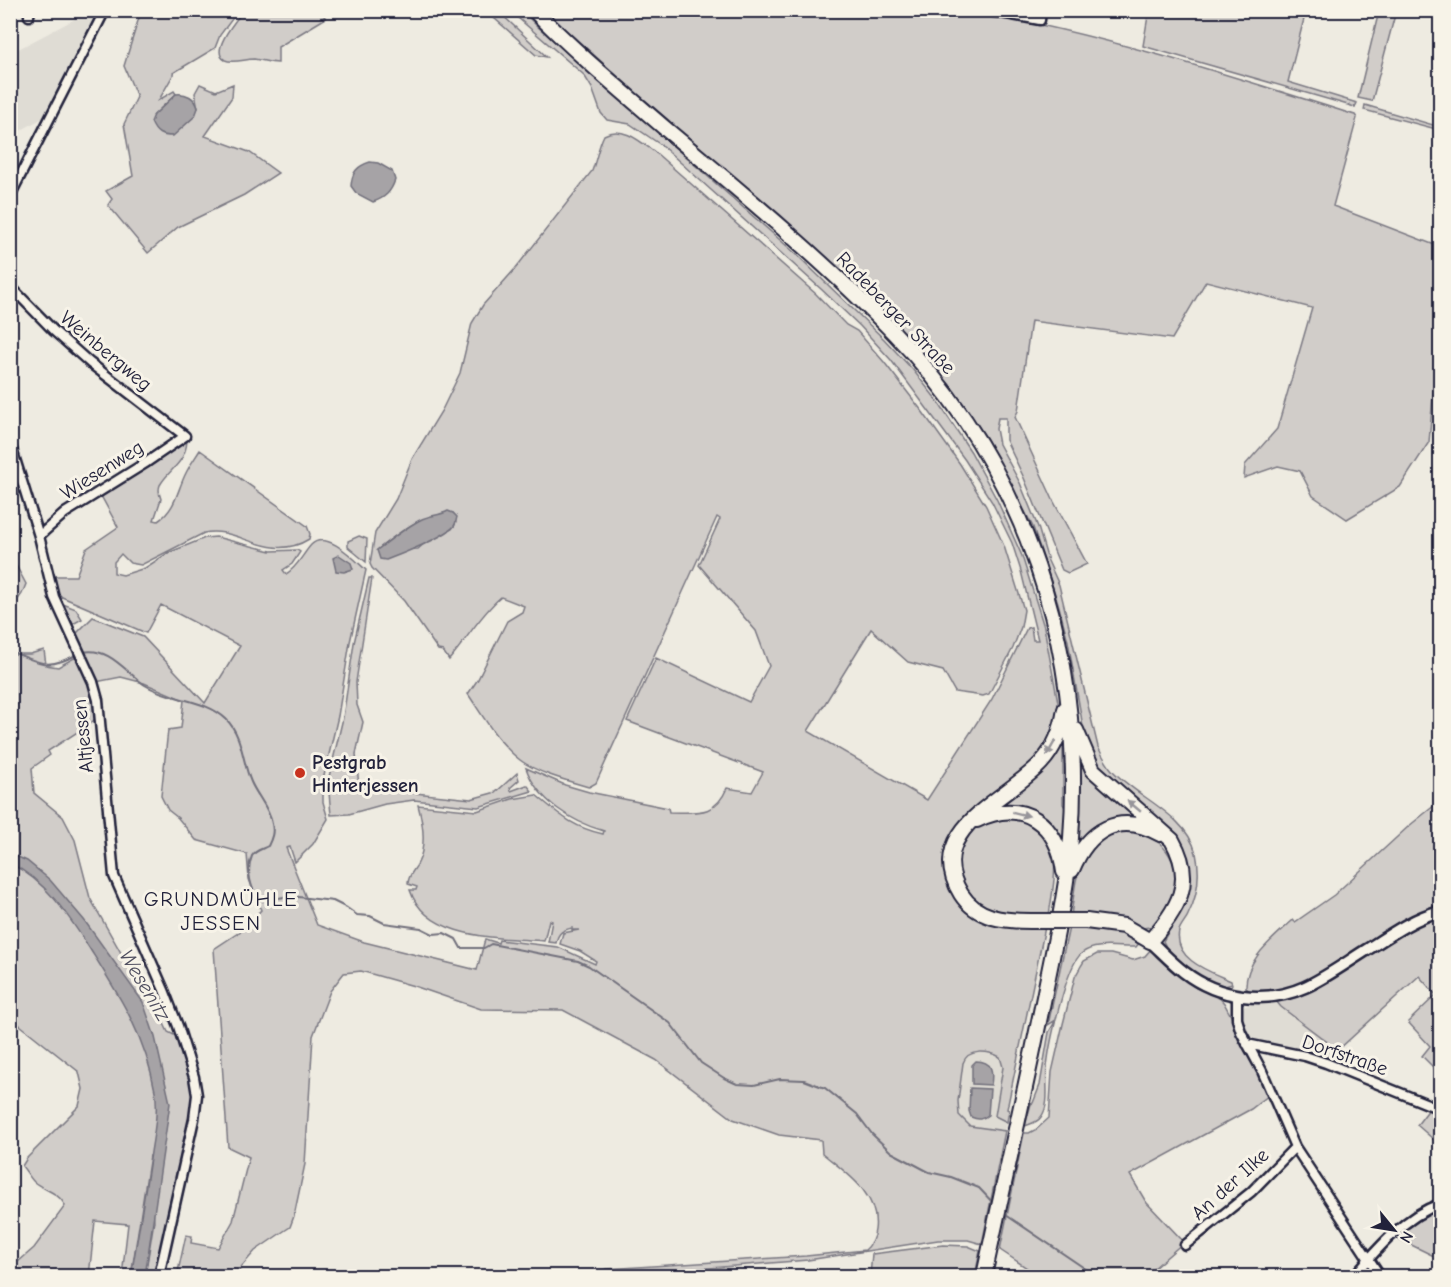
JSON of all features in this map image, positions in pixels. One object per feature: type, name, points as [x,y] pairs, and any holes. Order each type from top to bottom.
[{"type":"highway","name":"Radeberger Straße","points":[[534,10],[863,303],[896,335],[943,388],[983,446],[1016,509],[1031,545],[1060,646],[1069,711]]},
{"type":"highway","points":[[1067,692],[1062,723],[1050,752],[1034,770],[987,805],[966,826],[954,849],[952,867],[956,885],[966,901],[979,911],[996,919],[1086,921],[1124,926],[1150,941],[1175,907],[1182,891],[1183,865],[1176,847],[1166,834],[1094,770],[1078,739],[1069,711]]},
{"type":"highway","points":[[984,1276],[1066,886],[1073,813],[1069,711]]},
{"type":"highway","points":[[966,826],[990,813],[1001,810],[1032,817],[1041,823],[1055,839],[1066,886]]},
{"type":"highway","points":[[1066,886],[1082,848],[1102,830],[1133,824],[1152,830],[1176,847]]},
{"type":"street","points":[[10,196],[105,10]]},
{"type":"street","points":[[984,10],[1040,20],[1041,10]]},
{"type":"street","name":"Weinbergweg","points":[[10,286],[54,331],[90,363],[185,435]]},
{"type":"street","name":"Wiesenweg","points":[[39,536],[65,513],[147,462],[185,435]]},
{"type":"street","name":"Altjessen","points":[[10,444],[39,536],[54,597],[93,682],[98,700],[114,876],[165,990],[194,1077],[196,1095],[194,1119],[159,1276]]},
{"type":"street","points":[[1150,941],[1174,964],[1198,982],[1237,995],[1274,996],[1306,987],[1397,930],[1440,911]]},
{"type":"street","points":[[1237,995],[1237,1019],[1241,1032],[1262,1071],[1295,1147],[1380,1276]]},
{"type":"street","name":"Dorfstraße","points":[[1247,1044],[1305,1056],[1326,1063],[1440,1109]]},
{"type":"street","name":"An der Ilke","points":[[1185,1245],[1251,1192],[1295,1147]]},
{"type":"street","points":[[1354,1276],[1412,1218],[1440,1204]]},
{"type":"shaded area","points":[[1149,10],[1306,11],[1288,82],[1357,103],[1355,107],[1143,46]]},
{"type":"shaded area","points":[[90,11],[101,11],[96,22],[94,20],[43,120],[11,136],[11,53]]},
{"type":"shaded area","points":[[141,11],[238,11],[220,35],[215,48],[173,73],[159,100],[174,91],[176,94],[154,115],[198,108],[195,93],[200,84],[216,91],[233,84],[232,97],[205,136],[249,152],[278,173],[244,195],[178,227],[148,253],[108,205],[112,199],[106,191],[133,176],[124,124],[137,97],[124,66]]},
{"type":"shaded area","points":[[243,11],[319,11],[326,18],[278,47],[278,63],[254,59],[225,60],[221,56],[222,43]]},
{"type":"shaded area","points":[[486,11],[498,11],[547,57],[536,55]]},
{"type":"shaded area","points":[[510,11],[522,11],[796,254],[884,339],[936,399],[971,452],[997,500],[1022,556],[1044,627],[1058,702],[1057,723],[1040,758],[953,837],[960,900],[1045,927],[1007,1109],[1009,1110],[1007,1122],[995,1116],[1003,1067],[1000,1057],[979,1052],[969,1055],[963,1063],[958,1101],[959,1115],[970,1126],[1005,1131],[982,1244],[968,1240],[938,1240],[808,1260],[685,1270],[624,1271],[580,1276],[607,1269],[865,1250],[871,1244],[874,1236],[875,1217],[867,1195],[851,1177],[822,1153],[821,1140],[779,1135],[733,1119],[656,1060],[563,1010],[481,1009],[361,971],[344,973],[330,991],[313,1036],[305,1164],[290,1227],[255,1251],[236,1276],[177,1276],[186,1235],[192,1236],[191,1243],[218,1248],[233,1221],[249,1157],[228,1147],[214,949],[241,931],[261,910],[249,879],[247,854],[196,840],[178,818],[168,810],[161,796],[168,730],[181,728],[184,700],[144,683],[121,677],[96,682],[73,637],[93,617],[143,637],[205,703],[240,646],[161,605],[146,633],[62,597],[57,592],[53,576],[76,576],[86,549],[118,527],[100,494],[180,443],[187,441],[180,461],[160,485],[161,499],[154,520],[158,521],[164,517],[172,506],[200,450],[307,526],[309,539],[294,546],[280,547],[267,546],[229,534],[204,533],[141,565],[130,563],[121,554],[114,562],[114,573],[123,575],[145,568],[168,553],[205,538],[216,537],[271,551],[297,550],[300,552],[292,564],[283,570],[286,574],[317,541],[332,543],[340,547],[366,570],[350,642],[338,716],[323,780],[323,802],[328,819],[313,844],[295,862],[290,847],[286,848],[317,925],[364,942],[477,970],[485,939],[498,943],[499,940],[558,947],[595,964],[596,961],[580,951],[560,944],[563,933],[579,930],[572,930],[572,928],[566,930],[561,932],[556,943],[548,942],[552,921],[549,920],[544,941],[487,937],[467,933],[432,919],[419,907],[410,890],[416,890],[417,887],[408,884],[422,849],[423,827],[418,805],[477,811],[512,799],[536,795],[575,824],[603,834],[604,831],[568,816],[548,800],[531,780],[526,768],[565,785],[668,808],[669,812],[704,811],[717,804],[727,788],[752,792],[763,772],[627,721],[656,658],[749,702],[769,666],[756,631],[699,565],[720,519],[717,517],[596,783],[589,787],[544,773],[520,760],[498,737],[468,694],[507,621],[522,612],[524,606],[501,597],[480,619],[449,660],[443,651],[438,650],[404,601],[370,564],[375,533],[396,499],[412,459],[442,410],[460,373],[472,323],[483,305],[515,269],[592,171],[604,135],[611,132],[625,133],[656,153],[816,294],[846,325],[857,331],[884,362],[960,464],[986,506],[1004,546],[1024,610],[1021,627],[1013,648],[989,694],[983,696],[955,692],[943,671],[908,662],[871,629],[808,731],[927,800],[992,699],[1027,628],[1031,627],[1033,640],[1038,640],[1012,543],[992,502],[965,460],[891,360],[821,289],[661,145],[630,124],[607,120],[601,113],[592,88],[584,75]],"holes":[[[453,513],[456,517],[452,529],[426,542],[418,549],[377,550],[412,525],[430,517]]]},
{"type":"shaded area","points":[[545,11],[971,11],[1116,43],[1355,115],[1357,118],[1333,206],[1440,247],[1440,316],[1429,442],[1400,487],[1347,519],[1313,496],[1300,471],[1278,466],[1244,478],[1245,465],[1277,429],[1312,308],[1206,281],[1172,339],[1031,321],[1018,411],[1015,417],[1054,502],[1087,564],[1068,573],[1062,570],[1006,440],[1006,418],[998,418],[996,429],[999,444],[1020,483],[1059,585],[1098,747],[1104,759],[1122,780],[1172,817],[1191,839],[1196,853],[1198,885],[1191,908],[1179,931],[1182,950],[1195,963],[1231,981],[1232,984],[1218,986],[1202,979],[1179,962],[1163,941],[1189,893],[1191,878],[1189,862],[1178,839],[1101,772],[1087,750],[1068,641],[1033,527],[988,441],[971,415],[949,384],[859,289]]},
{"type":"shaded area","points":[[1379,11],[1396,11],[1372,101],[1358,98]]},
{"type":"shaded area","points":[[94,20],[96,22],[11,188],[11,183]]},
{"type":"shaded area","points":[[176,94],[190,96],[198,108],[195,116],[173,136],[162,135],[157,132],[151,122],[154,115]]},
{"type":"shaded area","points":[[1365,105],[1440,127],[1440,130],[1364,110]]},
{"type":"shaded area","points":[[370,162],[378,163],[392,171],[395,180],[387,194],[373,202],[356,193],[351,186],[356,170]]},
{"type":"shaded area","points":[[448,511],[457,517],[455,525],[450,530],[401,554],[386,560],[380,559],[377,550],[398,534],[423,518]]},
{"type":"shaded area","points":[[359,536],[367,539],[366,562],[348,547],[348,541]]},
{"type":"shaded area","points":[[339,555],[351,563],[353,569],[344,572],[336,571],[333,558]]},
{"type":"shaded area","points":[[11,556],[26,584],[11,609]]},
{"type":"shaded area","points":[[369,578],[372,578],[356,682],[357,705],[363,722],[356,754],[359,787],[471,799],[496,792],[517,773],[519,780],[510,788],[511,791],[527,785],[532,791],[478,807],[414,800],[385,804],[349,814],[331,815],[328,781],[343,718],[354,643]]},
{"type":"shaded area","points":[[63,604],[76,609],[82,619],[73,624]]},
{"type":"shaded area","points":[[44,650],[46,665],[58,667],[76,657],[89,682],[97,717],[48,751],[50,755],[32,768],[34,793],[63,817],[75,840],[90,898],[137,981],[145,983],[168,1032],[178,1037],[190,1076],[191,1118],[156,1276],[145,1276],[154,1221],[150,1155],[131,1276],[122,1276],[128,1224],[95,1221],[89,1276],[11,1276],[11,1268],[34,1248],[65,1206],[56,1195],[34,1182],[22,1166],[27,1158],[79,1106],[83,1089],[79,1072],[11,1018],[11,654],[30,654]]},
{"type":"shaded area","points":[[1063,743],[1063,804],[1067,811],[1064,853],[1052,827],[990,809]]},
{"type":"shaded area","points":[[1078,754],[1147,822],[1133,819],[1077,848],[1080,773]]},
{"type":"shaded area","points":[[1440,801],[1440,907],[1307,981],[1270,992],[1253,992],[1246,988],[1247,977],[1255,958],[1270,942],[1293,920],[1295,922],[1334,895],[1409,826]]},
{"type":"shaded area","points":[[992,818],[1021,818],[1037,827],[1051,846],[1055,868],[1049,915],[1008,914],[984,908],[967,894],[959,874],[960,852],[970,833],[978,825]]},
{"type":"shaded area","points":[[1115,831],[1134,831],[1147,835],[1158,842],[1172,861],[1176,873],[1173,897],[1162,916],[1148,928],[1115,918],[1071,916],[1074,890],[1085,855],[1102,837]]},
{"type":"shaded area","points":[[11,854],[27,861],[50,880],[84,920],[143,1002],[155,1037],[170,1103],[145,1276],[131,1276],[156,1116],[155,1091],[145,1051],[120,998],[72,922],[55,899],[35,879],[11,864]]},
{"type":"shaded area","points":[[1440,915],[1440,1074],[1422,1056],[1430,1046],[1408,1022],[1436,995],[1419,976],[1338,1050],[1276,1001],[1297,997],[1307,992],[1388,940]]},
{"type":"shaded area","points":[[1069,927],[1114,930],[1140,942],[1136,947],[1101,947],[1082,953],[1070,973],[1056,1020],[1048,1025]]},
{"type":"shaded area","points":[[1151,949],[1196,988],[1217,995],[1224,1003],[1231,1016],[1239,1042],[1259,1071],[1269,1095],[1251,1109],[1130,1175],[1146,1202],[1184,1242],[1145,1276],[1039,1276],[1000,1250],[1024,1133],[1037,1129],[1049,1118],[1052,1072],[1075,977],[1084,961],[1097,954],[1111,954],[1133,960],[1145,956]]},
{"type":"shaded area","points":[[1276,1001],[1338,1050],[1328,1059],[1253,1042],[1244,1029],[1241,1019],[1242,1010],[1245,1006]]},
{"type":"shaded area","points":[[1056,1020],[1047,1067],[1046,1106],[1040,1119],[1025,1126],[1031,1104],[1040,1085],[1049,1032]]},
{"type":"shaded area","points":[[978,1052],[995,1054],[1000,1057],[1003,1067],[995,1116],[1007,1122],[1005,1131],[970,1126],[959,1115],[958,1101],[963,1063],[965,1057]]},
{"type":"shaded area","points":[[976,1061],[982,1061],[991,1068],[991,1085],[972,1084],[972,1065]]},
{"type":"shaded area","points":[[970,1088],[990,1089],[988,1115],[984,1118],[971,1117]]},
{"type":"shaded area","points":[[1430,1108],[1440,1112],[1440,1145],[1417,1125]]},
{"type":"shaded area","points":[[1440,1206],[1440,1259],[1395,1237],[1412,1220]]},
{"type":"shaded area","points":[[943,1245],[968,1246],[980,1251],[975,1276],[870,1276],[872,1254]]},
{"type":"waterway","points":[[10,651],[37,662],[51,664],[78,654]]},
{"type":"waterway","points":[[83,652],[92,651],[109,656],[145,685],[165,694],[208,707],[232,726],[239,741],[251,782],[269,813],[273,827],[268,846],[255,852],[250,862],[249,874],[252,886],[261,901],[290,896],[333,901],[357,915],[370,916],[384,923],[421,928],[433,934],[444,933],[456,939],[461,948],[484,948],[491,944],[578,961],[589,966],[670,1023],[701,1063],[724,1078],[737,1084],[754,1085],[780,1079],[804,1080],[825,1088],[857,1114],[872,1134],[891,1152],[929,1172],[951,1177],[979,1188],[995,1205]]},
{"type":"waterway","points":[[1003,1213],[1096,1276]]},
{"type":"place","name":"Pestgrab Hinterjessen","points":[[300,773]]},
{"type":"district","name":"GRUNDMÜHLE JESSEN","points":[[221,911]]},
{"type":"water label","name":"Wesenitz","points":[[145,985]]}]
